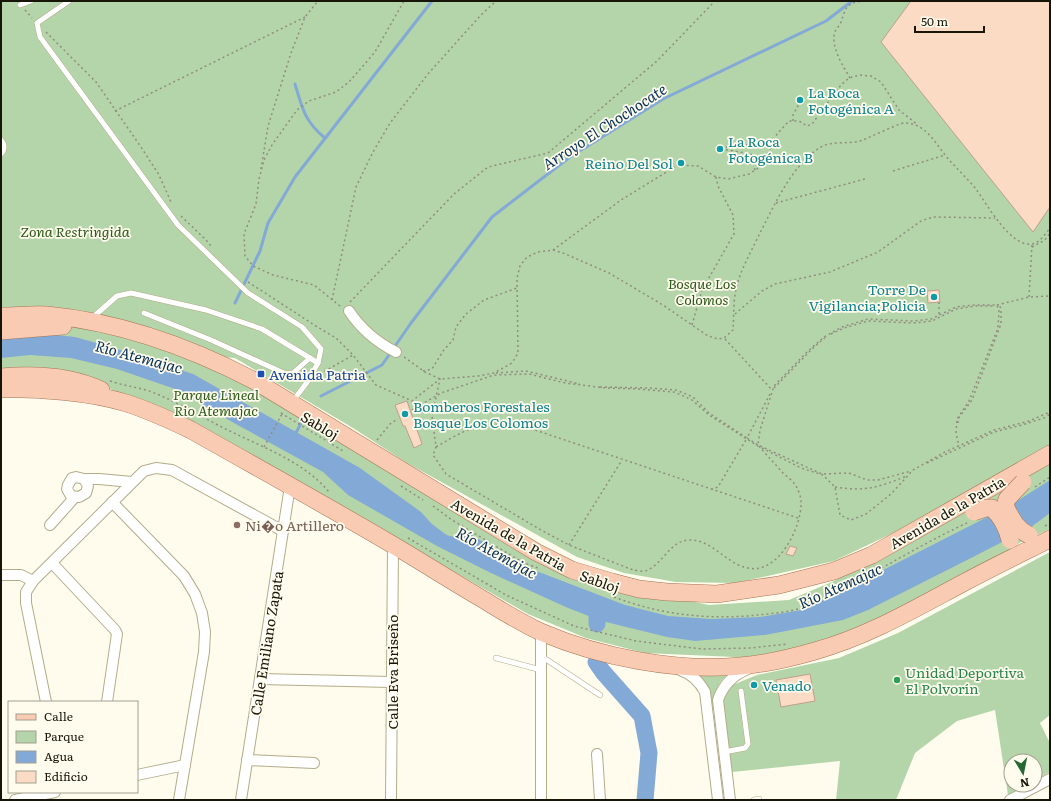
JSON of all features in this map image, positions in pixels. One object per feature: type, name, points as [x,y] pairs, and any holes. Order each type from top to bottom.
[{"type":"main road","name":"Avenida de la Patria","points":[[1,316],[46,315],[90,321],[139,333],[179,346],[255,381],[283,409],[369,451],[536,552],[572,570],[639,589],[716,594],[779,586],[834,571],[872,555],[1050,454]]},
{"type":"main road","points":[[1,331],[74,325],[90,321]]},
{"type":"main road","points":[[1,376],[14,375],[61,378],[95,387],[125,403],[191,430],[290,486],[400,541],[510,616],[541,632],[588,649],[625,658],[657,663],[692,667],[739,666],[764,663],[812,652],[842,643],[900,617],[1050,539]]},
{"type":"main road","points":[[1,389],[42,390],[78,394],[125,403]]},
{"type":"main road","points":[[1050,461],[1029,485],[1007,499],[1005,506],[1021,532],[1029,535],[1040,534],[1050,530]]},
{"type":"main road","points":[[915,531],[939,528],[973,516],[986,508],[992,508],[996,512],[1007,530],[1010,546],[998,561],[965,582]]},
{"type":"street","points":[[346,309],[358,324],[383,345],[396,352]]},
{"type":"street","points":[[46,701],[25,596],[28,587],[144,471],[164,468],[172,470],[283,531]]},
{"type":"street","points":[[75,497],[69,492],[68,485],[72,478],[80,477],[84,479],[132,482]]},
{"type":"street","points":[[50,525],[75,497],[83,496],[86,493],[88,486],[84,479]]},
{"type":"street","name":"Calle Emiliano Zapata","points":[[241,800],[290,486]]},
{"type":"street","points":[[112,502],[184,576],[195,594],[202,613],[205,632],[204,652],[179,800]]},
{"type":"street","name":"Calle Eva Briseño","points":[[391,800],[391,682],[400,541]]},
{"type":"street","points":[[52,563],[115,630],[117,634],[107,701]]},
{"type":"street","points":[[1,575],[21,575],[33,581]]},
{"type":"street","points":[[541,632],[541,800]]},
{"type":"street","points":[[657,663],[686,672],[701,684],[705,692],[718,800]]},
{"type":"street","points":[[730,800],[718,700],[721,690],[728,682],[745,670],[764,663]]},
{"type":"street","points":[[260,679],[391,682]]},
{"type":"street","points":[[707,714],[719,712]]},
{"type":"street","points":[[597,754],[600,800]]},
{"type":"street","points":[[248,760],[314,763]]},
{"type":"street","points":[[138,775],[185,764]]},
{"type":"street","points":[[1010,800],[1050,779]]},
{"type":"street","points":[[15,800],[50,793]]},
{"type":"lane","points":[[20,5],[31,1]]},
{"type":"lane","points":[[69,1],[37,23],[40,37],[178,225],[248,293],[302,327],[321,349],[318,363],[308,381],[283,409]]},
{"type":"lane","points":[[1,140],[4,146],[4,151],[1,154]]},
{"type":"lane","points":[[90,321],[97,312],[117,296],[131,293],[206,310],[262,329],[318,363]]},
{"type":"lane","points":[[144,314],[211,340],[286,374],[293,373],[310,358]]},
{"type":"lane","points":[[541,656],[600,695]]},
{"type":"lane","points":[[496,658],[541,670]]},
{"type":"lane","points":[[724,752],[745,748],[748,744],[741,690]]},
{"type":"path","points":[[318,1],[304,17],[268,126],[256,204],[244,234],[245,256],[253,266],[273,275],[314,285],[346,309],[454,194],[488,167],[548,153],[657,60],[715,1]]},
{"type":"path","points":[[259,179],[264,160],[272,145],[297,110],[307,102],[336,92],[349,82],[375,52],[404,1]]},
{"type":"path","points":[[332,300],[356,186],[373,152],[390,123],[428,74],[480,16],[496,1]]},
{"type":"path","points":[[850,78],[839,59],[834,40],[835,30],[841,24],[844,9],[852,2],[863,1]]},
{"type":"path","points":[[20,5],[96,82],[159,175],[172,204]]},
{"type":"path","points":[[115,111],[304,17]]},
{"type":"path","points":[[553,250],[621,200],[678,165],[698,166],[716,177],[728,179],[748,174],[763,165],[777,134],[789,122],[799,121],[807,126],[812,124],[841,85],[850,78],[860,75],[871,76],[881,82],[899,110],[932,137],[975,189],[995,218],[1013,236],[1022,243],[1032,246],[1045,240],[1050,232]]},
{"type":"path","points":[[794,121],[793,114],[800,102]]},
{"type":"path","points":[[494,373],[512,363],[518,353],[517,278],[520,266],[527,257],[538,252],[553,250],[563,253],[608,273],[663,305],[708,336],[718,339],[724,338],[734,330],[736,287],[741,272],[776,203],[794,173],[805,161],[822,147],[832,144],[855,143],[903,122],[919,126]]},
{"type":"path","points":[[755,170],[751,154],[722,150],[732,145],[763,145],[774,141]]},
{"type":"path","points":[[893,171],[945,154]]},
{"type":"path","points":[[692,325],[702,290],[734,234],[733,215],[718,186],[716,177]]},
{"type":"path","points":[[776,203],[865,179]]},
{"type":"path","points":[[181,216],[206,240],[214,250]]},
{"type":"path","points":[[735,314],[762,291],[775,284],[830,272],[878,252],[921,221],[933,217],[995,218]]},
{"type":"path","points":[[1032,246],[1038,242],[1050,228]]},
{"type":"path","points":[[1029,297],[1032,246]]},
{"type":"path","points":[[246,281],[336,338],[353,355],[376,385],[412,401],[440,379]]},
{"type":"path","points":[[423,371],[432,369],[443,351],[453,340],[456,327],[466,314],[484,300],[517,288]]},
{"type":"path","points":[[440,379],[432,416],[436,447],[433,455],[446,474],[541,530],[569,544],[633,570],[644,571],[653,566],[677,542],[688,540],[698,540],[706,544],[738,565],[749,569],[761,568],[772,563],[786,548],[794,534],[801,503],[796,486],[758,445],[760,430],[772,390],[814,347],[828,336],[844,328],[868,320],[913,323],[932,321],[956,309],[975,306],[990,307],[1029,297],[1050,296]]},
{"type":"path","points":[[939,302],[939,315]]},
{"type":"path","points":[[712,489],[718,487],[747,438],[774,386],[824,337],[842,327],[868,319],[913,321],[931,318],[956,307],[998,305]]},
{"type":"path","points":[[960,446],[957,433],[958,419],[972,400],[1001,324],[1001,309],[998,305]]},
{"type":"path","points":[[724,338],[772,390]]},
{"type":"path","points":[[396,352],[423,371],[440,379],[526,371],[568,382],[597,387],[676,390],[693,397],[709,413],[758,445],[822,474],[849,473],[867,480],[878,480],[913,470],[960,446],[994,432],[1044,418],[1050,413]]},
{"type":"path","points":[[308,381],[353,355]]},
{"type":"path","points":[[412,410],[437,395],[494,375],[529,374],[565,383],[606,388],[674,392],[692,400],[709,415],[747,438],[760,448],[801,468],[823,475],[835,488],[840,515],[851,520],[866,514],[891,494],[913,470]]},
{"type":"path","points":[[264,447],[283,409]]},
{"type":"path","name":"Sabloj","points":[[283,409],[294,422],[347,453]]},
{"type":"path","points":[[369,451],[387,428],[398,418]]},
{"type":"path","points":[[436,447],[473,427],[491,424],[510,424],[529,428],[798,518]]},
{"type":"path","points":[[258,444],[306,471],[321,483],[329,492]]},
{"type":"path","points":[[569,544],[623,459]]},
{"type":"path","points":[[835,488],[854,490],[881,486],[908,475]]},
{"type":"path","points":[[1029,485],[1050,477]]},
{"type":"path","points":[[396,483],[426,502]]},
{"type":"path","points":[[433,505],[452,520],[524,563],[539,569]]},
{"type":"path","name":"Sabloj","points":[[612,596],[633,604],[680,615],[722,618],[777,613],[803,607],[849,586],[973,516]]},
{"type":"path","points":[[1029,535],[1050,524]]},
{"type":"path","points":[[400,541],[506,596],[574,626],[636,641],[702,649],[792,644]]},
{"type":"green space","name":"Bosque Los Colomos","points":[[1,1],[1050,1],[1050,447],[912,524],[834,561],[736,583],[676,582],[624,573],[577,557],[407,463],[353,428],[235,358],[220,357],[1,308]]},
{"type":"green space","name":"Parque Lineal Rio Atemajac","points":[[1,323],[96,326],[230,373],[599,582],[709,605],[789,600],[832,582],[929,530],[1050,459],[1050,529],[1021,542],[970,575],[872,627],[757,658],[645,653],[586,638],[528,614],[237,447],[115,391],[61,369],[1,374]]},
{"type":"green space","name":"Unidad Deportiva El Polvorín","points":[[1050,552],[1050,715],[1040,723],[1050,743],[1050,772],[1043,776],[1043,753],[1003,753],[1003,762],[995,710],[957,721],[915,753],[896,800],[836,800],[840,761],[732,772],[721,700],[730,686],[757,675],[839,658],[898,633]]},
{"type":"green space","points":[[730,673],[720,682],[718,686],[714,711],[708,687],[696,674]]},
{"type":"water","points":[[47,334],[75,337],[111,347],[193,374],[360,468],[421,512],[441,534],[455,537],[472,535],[518,564],[625,605],[668,616],[711,619],[760,617],[801,610],[832,596],[1011,505],[1050,480],[1050,513],[1031,527],[975,556],[868,610],[843,620],[765,635],[695,641],[667,637],[602,621],[568,608],[491,573],[437,546],[348,495],[323,472],[178,390],[117,369],[71,358],[30,355],[1,358],[1,337]]},
{"type":"building","points":[[911,1],[1050,1],[1050,207],[1033,232],[881,42]]},
{"type":"building","name":"Torre De Vigilancia;Policia","points":[[939,290],[940,302],[928,303],[927,291]]},
{"type":"building","points":[[407,401],[422,444],[414,448],[395,405]]},
{"type":"building","points":[[790,546],[797,548],[793,556],[786,554]]},
{"type":"building","points":[[810,674],[815,701],[781,707],[776,680]]},
{"type":"waterway","points":[[235,303],[260,251],[268,223],[295,177],[432,1]]},
{"type":"waterway","name":"Arroyo El Chochocate","points":[[321,396],[382,365],[411,323],[492,217],[570,157],[663,99],[826,21],[852,1]]},
{"type":"waterway","points":[[295,84],[305,114],[313,126],[325,138]]},
{"type":"waterway","points":[[295,435],[303,419]]},
{"type":"waterway","name":"Río Atemajac","points":[[432,526],[448,538]]},
{"type":"waterway","points":[[597,610],[597,624]]},
{"type":"waterway","points":[[596,662],[642,716],[649,753],[645,800]]},
{"type":"place","name":"La Roca Fotogénica A","points":[[800,100]]},
{"type":"place","name":"La Roca Fotogénica B","points":[[720,149]]},
{"type":"place","name":"Reino Del Sol","points":[[681,163]]},
{"type":"place","name":"Torre De Vigilancia;Policia","points":[[934,297]]},
{"type":"place","name":"Avenida Patria","points":[[261,374]]},
{"type":"place","name":"Bomberos Forestales Bosque Los Colomos","points":[[405,414]]},
{"type":"place","name":"Ni�o Artillero","points":[[237,525]]},
{"type":"place","name":"Unidad Deportiva El Polvorín","points":[[897,680]]},
{"type":"place","name":"Venado","points":[[754,685]]},
{"type":"park label","name":"Zona Restringida","points":[[75,231]]}]
